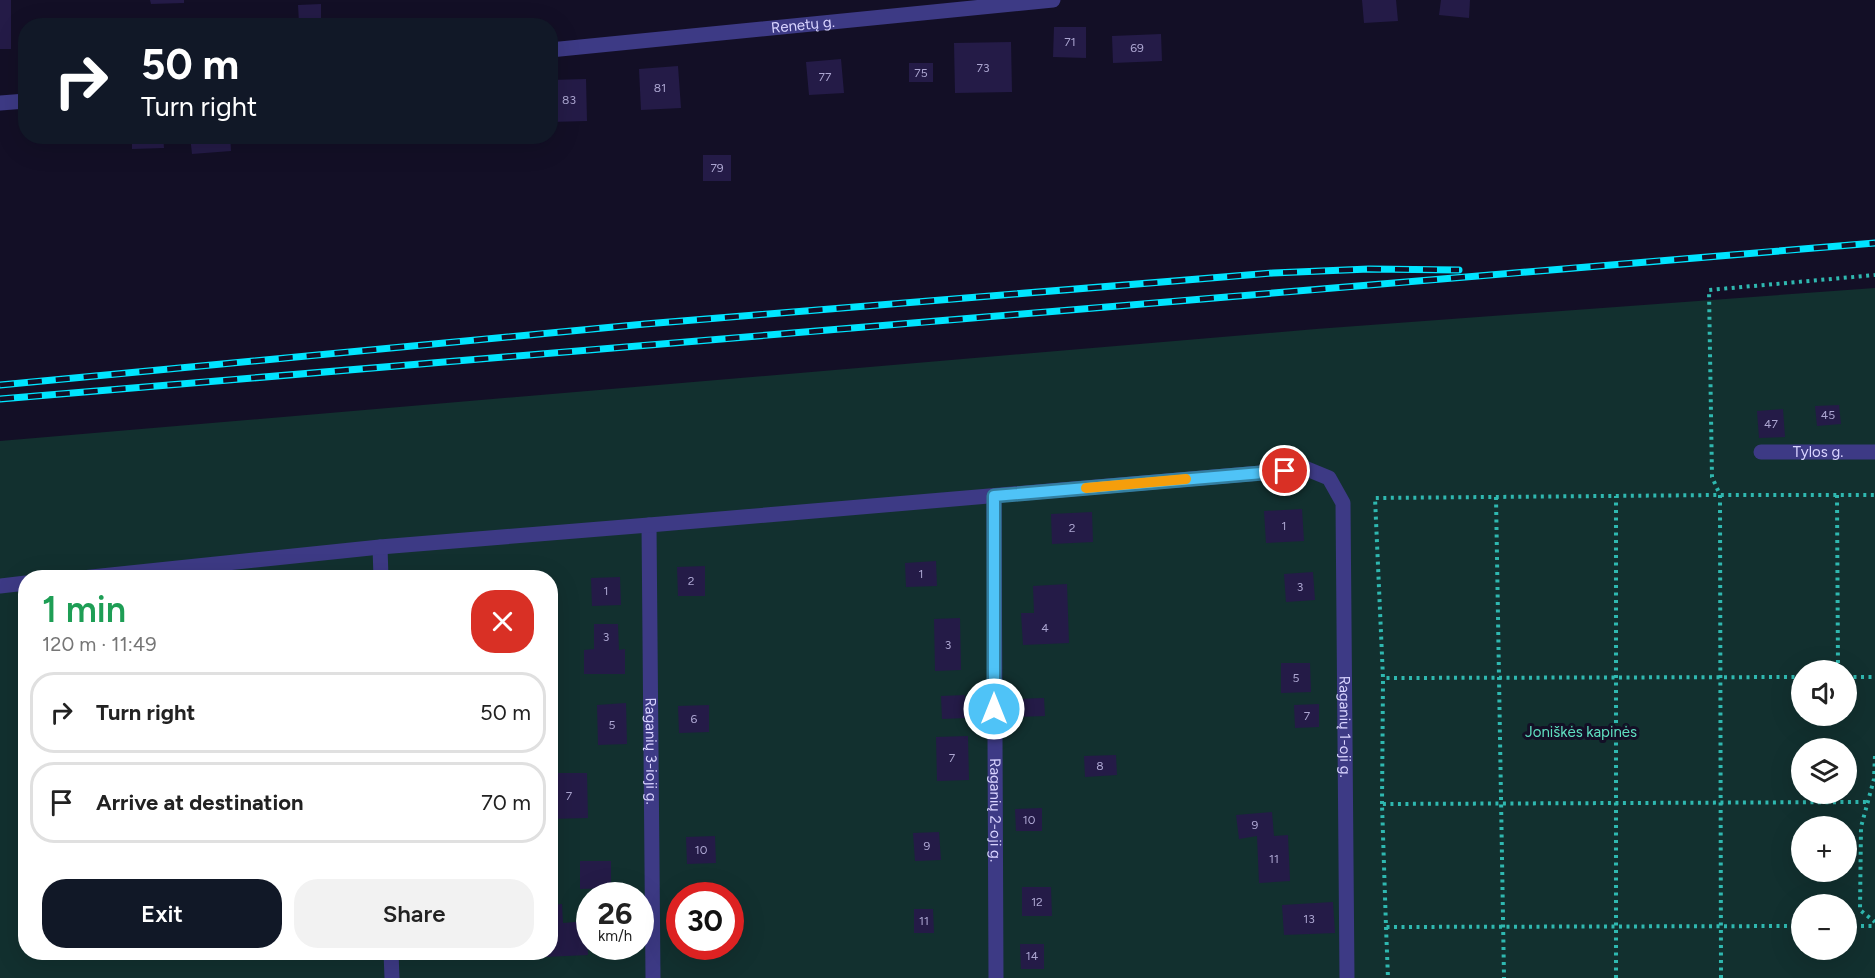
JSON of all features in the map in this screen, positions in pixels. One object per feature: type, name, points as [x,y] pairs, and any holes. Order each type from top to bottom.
[{"type":"street","name":"Renetų g.","points":[[558,49],[1053,0]]},
{"type":"street","points":[[0,103],[18,102]]},
{"type":"street","name":"Tylos g.","points":[[1761,452],[1875,452]]},
{"type":"street","name":"Raganių 1-oji g.","points":[[994,496],[1307,469],[1329,478],[1343,503],[1347,978]]},
{"type":"street","points":[[158,570],[380,547],[994,496]]},
{"type":"street","name":"Raganių 2-oji g.","points":[[994,496],[996,978]]},
{"type":"street","name":"Raganių 3-ioji g.","points":[[650,525],[653,978]]},
{"type":"street","points":[[380,547],[381,570]]},
{"type":"street","points":[[0,586],[18,584]]},
{"type":"street","points":[[391,960],[392,978]]},
{"type":"path","points":[[1721,978],[1720,495],[1712,477],[1709,290],[1875,275]]},
{"type":"path","points":[[1837,495],[1838,660]]},
{"type":"path","points":[[1388,978],[1382,804],[1383,678],[1375,498],[1875,495]]},
{"type":"path","points":[[1616,978],[1617,496]]},
{"type":"path","points":[[1496,497],[1504,978]]},
{"type":"path","points":[[1383,678],[1791,677]]},
{"type":"path","points":[[1857,677],[1875,677]]},
{"type":"path","points":[[1875,756],[1874,779],[1861,827],[1860,910],[1875,924]]},
{"type":"path","points":[[1382,804],[1867,802]]},
{"type":"path","points":[[1857,925],[1875,924]]},
{"type":"path","points":[[1386,927],[1791,926]]},
{"type":"green space","name":"Joniškės kapinės","points":[[1875,288],[1875,978],[0,978],[0,441],[1316,329]]},
{"type":"building","points":[[0,0],[11,0],[11,49],[0,49]]},
{"type":"building","points":[[150,0],[184,0],[184,3],[151,4]]},
{"type":"building","points":[[1362,0],[1396,0],[1398,21],[1364,23]]},
{"type":"building","points":[[1441,0],[1470,0],[1469,18],[1439,15]]},
{"type":"building","points":[[321,4],[321,18],[299,18],[298,5]]},
{"type":"building","points":[[1054,27],[1086,27],[1086,58],[1053,57]]},
{"type":"building","points":[[1161,34],[1162,61],[1113,63],[1112,36]]},
{"type":"building","points":[[1011,42],[1012,92],[955,93],[954,43]]},
{"type":"building","points":[[841,59],[844,93],[809,95],[806,62]]},
{"type":"building","points":[[909,63],[933,63],[933,82],[909,82]]},
{"type":"building","points":[[678,66],[681,108],[641,110],[639,69]]},
{"type":"building","points":[[586,79],[587,121],[558,122],[558,80]]},
{"type":"building","points":[[132,144],[164,144],[164,148],[132,149]]},
{"type":"building","points":[[191,144],[231,144],[231,151],[192,154]]},
{"type":"building","points":[[703,155],[731,155],[731,181],[703,181]]},
{"type":"building","points":[[1839,405],[1841,424],[1817,426],[1815,406]]},
{"type":"building","points":[[1783,409],[1785,437],[1759,438],[1757,411]]},
{"type":"building","points":[[1302,509],[1304,541],[1266,543],[1264,511]]},
{"type":"building","points":[[1092,512],[1093,542],[1052,544],[1051,514]]},
{"type":"building","points":[[936,561],[937,586],[906,587],[905,563]]},
{"type":"building","points":[[705,566],[705,596],[678,596],[677,567]]},
{"type":"building","points":[[1313,572],[1315,600],[1286,602],[1284,574]]},
{"type":"building","points":[[620,577],[621,605],[592,606],[591,578]]},
{"type":"building","points":[[1067,584],[1069,643],[1023,645],[1021,613],[1034,613],[1033,586]]},
{"type":"building","points":[[960,618],[961,670],[935,671],[934,619]]},
{"type":"building","points":[[594,624],[618,624],[619,650],[625,649],[625,674],[584,674],[584,650],[594,649]]},
{"type":"building","points":[[1281,663],[1310,663],[1311,692],[1281,693]]},
{"type":"building","points":[[965,695],[966,718],[942,719],[941,696]]},
{"type":"building","points":[[1044,698],[1045,716],[1017,717],[1016,699]]},
{"type":"building","points":[[626,703],[627,744],[598,745],[597,705]]},
{"type":"building","points":[[1319,704],[1319,727],[1295,728],[1294,705]]},
{"type":"building","points":[[709,705],[709,732],[679,733],[678,706]]},
{"type":"building","points":[[968,736],[969,780],[937,781],[936,737]]},
{"type":"building","points":[[1116,755],[1117,775],[1085,777],[1084,756]]},
{"type":"building","points":[[558,773],[587,773],[588,818],[558,819]]},
{"type":"building","points":[[1042,808],[1042,831],[1016,831],[1015,809]]},
{"type":"building","points":[[1272,812],[1274,836],[1288,835],[1290,881],[1259,883],[1257,836],[1239,839],[1236,815]]},
{"type":"building","points":[[939,832],[941,860],[915,861],[913,833]]},
{"type":"building","points":[[715,836],[716,863],[687,864],[686,837]]},
{"type":"building","points":[[580,861],[611,861],[611,882],[580,882]]},
{"type":"building","points":[[1022,887],[1051,887],[1052,916],[1022,916]]},
{"type":"building","points":[[1333,902],[1335,933],[1284,935],[1282,905]]},
{"type":"building","points":[[558,904],[562,904],[563,923],[576,922],[576,956],[558,956]]},
{"type":"building","points":[[914,909],[933,909],[934,933],[914,933]]},
{"type":"building","points":[[1020,944],[1044,944],[1044,969],[1021,969]]},
{"type":"railway","points":[[0,399],[1875,243]]},
{"type":"railway","points":[[0,385],[645,324],[1273,273],[1369,269],[1459,270]]},
{"type":"slow traffic","points":[[1086,488],[1186,479]]},
{"type":"route","points":[[994,709],[994,496],[1285,471]]}]
